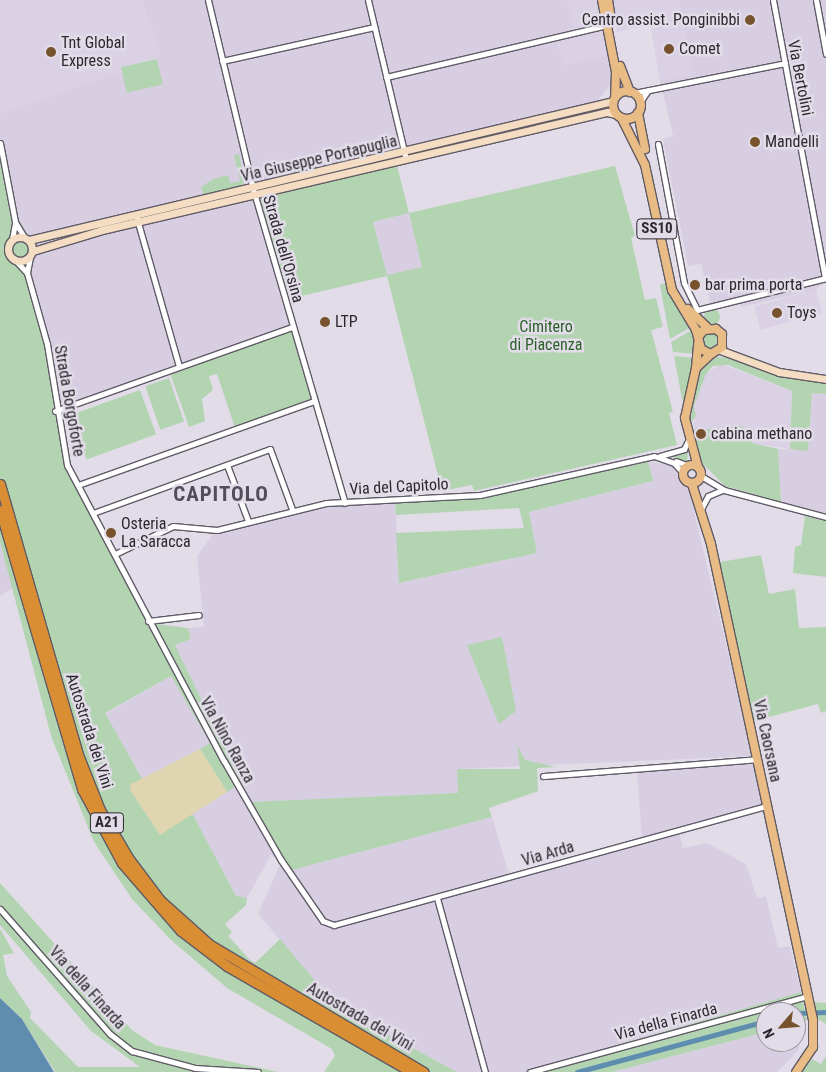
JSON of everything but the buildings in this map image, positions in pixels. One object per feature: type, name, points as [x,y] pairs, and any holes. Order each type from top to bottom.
[{"type":"highway","name":"Autostrada dei Vini","points":[[0,484],[79,757],[100,810],[129,859],[160,900],[210,944],[375,1045],[411,1072]]},
{"type":"highway","name":"Autostrada dei Vini","points":[[0,510],[82,789],[122,863],[162,912],[203,949],[248,979],[424,1072]]},
{"type":"main road","name":"SS10","points":[[602,0],[617,80],[614,99],[619,116],[645,165],[668,281],[698,339],[711,354]]},
{"type":"main road","points":[[608,0],[622,75],[640,102]]},
{"type":"main road","points":[[614,99],[632,92]]},
{"type":"main road","name":"Via Giuseppe Portapuglia","points":[[405,156],[614,99]]},
{"type":"main road","name":"SS10","points":[[640,102],[638,114],[673,280],[689,311],[708,328],[720,331],[735,352]]},
{"type":"main road","name":"Via Giuseppe Portapuglia","points":[[12,239],[137,219],[405,156],[607,112],[619,116]]},
{"type":"main road","points":[[619,116],[638,114]]},
{"type":"main road","name":"Via Giuseppe Portapuglia","points":[[13,258],[31,254],[137,219]]},
{"type":"main road","points":[[26,238],[31,254]]},
{"type":"main road","points":[[12,239],[8,246],[0,253],[13,258]]},
{"type":"main road","points":[[8,246],[13,258]]},
{"type":"main road","points":[[701,477],[693,466],[692,445],[685,418],[696,368],[698,339],[708,328]]},
{"type":"main road","points":[[720,350],[724,339]]},
{"type":"main road","points":[[696,368],[711,354],[720,350],[735,352],[779,372],[826,379]]},
{"type":"main road","points":[[683,473],[693,466]]},
{"type":"main road","name":"Via Caorsana","points":[[683,473],[696,492],[701,510],[813,1020],[813,1047],[796,1072]]},
{"type":"main road","points":[[692,484],[701,477]]},
{"type":"main road","points":[[696,492],[701,477]]},
{"type":"street","name":"Strada dell'Orsina","points":[[208,0],[254,192],[292,327],[346,503]]},
{"type":"street","points":[[368,0],[405,156]]},
{"type":"street","name":"Via Bertolini","points":[[773,0],[826,278]]},
{"type":"street","points":[[816,0],[826,54]]},
{"type":"street","points":[[386,77],[607,24]]},
{"type":"street","points":[[222,61],[374,27]]},
{"type":"street","points":[[632,92],[785,62]]},
{"type":"street","points":[[640,102],[648,90]]},
{"type":"street","points":[[0,143],[15,222],[12,239]]},
{"type":"street","points":[[658,144],[684,283],[697,310],[826,278]]},
{"type":"street","points":[[137,219],[179,366]]},
{"type":"street","points":[[15,222],[26,238]]},
{"type":"street","name":"Strada Borgoforte","points":[[31,254],[28,273],[47,344],[55,411],[67,465],[115,554]]},
{"type":"street","points":[[13,258],[28,273]]},
{"type":"street","points":[[55,411],[292,327]]},
{"type":"street","points":[[78,485],[314,400]]},
{"type":"street","name":"Via del Capitolo","points":[[115,554],[167,527],[217,530],[292,509],[346,503],[480,495],[661,456],[686,447],[690,436]]},
{"type":"street","points":[[93,513],[270,449],[292,509]]},
{"type":"street","points":[[661,456],[693,466]]},
{"type":"street","points":[[661,456],[683,473]]},
{"type":"street","points":[[227,465],[248,521]]},
{"type":"street","points":[[701,477],[724,490],[826,517]]},
{"type":"street","points":[[701,510],[708,496],[724,490]]},
{"type":"street","name":"Via Nino Ranza","points":[[115,554],[148,621],[281,860],[312,907],[324,921],[334,925]]},
{"type":"street","points":[[148,621],[199,615]]},
{"type":"street","points":[[542,776],[757,759]]},
{"type":"street","name":"Via Arda","points":[[334,925],[438,898],[767,806]]},
{"type":"street","points":[[438,898],[485,1072]]},
{"type":"street","name":"Via della Finarda","points":[[0,909],[110,1034],[132,1052],[155,1061],[196,1070],[258,1072]]},
{"type":"street","name":"Via della Finarda","points":[[530,1072],[808,996]]},
{"type":"shaded area","points":[[0,0],[141,0],[160,52],[157,59],[0,113]]},
{"type":"shaded area","points":[[141,0],[567,0],[574,32],[556,37],[563,65],[611,55],[611,84],[595,104],[404,157],[254,191],[292,327],[56,411],[0,138],[0,113],[157,59],[160,52]]},
{"type":"shaded area","points":[[567,0],[600,0],[611,55],[563,66],[556,36],[574,32]]},
{"type":"shaded area","points":[[610,0],[678,0],[693,74],[660,80],[650,25],[617,32]]},
{"type":"shaded area","points":[[678,0],[826,0],[826,279],[816,290],[741,307],[739,300],[711,306],[701,264],[688,266],[663,139],[673,136],[660,80],[693,74]]},
{"type":"shaded area","points":[[409,213],[423,267],[387,276],[373,222]]},
{"type":"shaded area","points":[[816,290],[822,313],[760,330],[754,307]]},
{"type":"shaded area","points":[[721,364],[792,391],[790,449],[752,443],[743,426],[694,430],[694,406],[706,374]]},
{"type":"shaded area","points":[[812,393],[826,394],[826,514],[781,502],[778,449],[808,450]]},
{"type":"shaded area","points":[[648,461],[672,466],[689,491],[753,756],[458,769],[458,793],[252,802],[288,871],[492,817],[510,877],[642,841],[637,771],[754,764],[764,804],[679,833],[683,848],[707,843],[746,864],[757,898],[766,896],[778,948],[790,946],[801,992],[766,1002],[756,1002],[756,1005],[524,1072],[457,1072],[337,1007],[258,914],[281,862],[271,855],[247,898],[236,896],[192,813],[242,783],[175,645],[191,639],[188,628],[204,627],[197,556],[217,529],[325,504],[395,501],[400,583],[537,553],[529,512],[653,481]]},
{"type":"shaded area","points":[[0,542],[14,587],[0,596]]},
{"type":"shaded area","points":[[171,676],[210,744],[144,782],[105,714]]},
{"type":"shaded area","points":[[756,1035],[756,1052],[797,1052],[777,1072],[612,1072]]},
{"type":"green space","points":[[157,59],[163,84],[127,93],[121,67]]},
{"type":"green space","points":[[0,138],[15,213],[34,245],[29,264],[31,287],[47,343],[67,465],[148,623],[188,628],[191,639],[175,645],[242,783],[227,792],[200,749],[210,743],[171,676],[105,713],[144,782],[131,785],[170,828],[192,813],[236,896],[247,898],[246,905],[225,924],[232,932],[228,936],[250,960],[255,963],[280,939],[337,1007],[457,1072],[324,1072],[335,1056],[332,1049],[227,988],[171,940],[132,899],[94,842],[51,736],[0,542]]},
{"type":"green space","points":[[239,154],[246,187],[204,197],[201,187],[213,179],[228,175],[230,183],[240,181],[234,155]]},
{"type":"green space","name":"Cimitero di Piacenza","points":[[396,162],[409,213],[615,166],[635,236],[631,238],[645,300],[656,298],[663,327],[651,330],[673,412],[669,413],[677,445],[474,491],[472,485],[442,491],[387,276],[284,300],[255,195]],"holes":[[[409,213],[422,267],[387,275],[373,222]]]},
{"type":"green space","points":[[666,283],[691,327],[670,339],[660,285]]},
{"type":"green space","points":[[712,309],[718,311],[720,317],[718,323],[712,325],[706,323],[704,317],[706,311]]},
{"type":"green space","points":[[292,327],[314,401],[235,428],[217,374],[209,376],[213,390],[202,399],[205,421],[189,427],[169,370]]},
{"type":"green space","points":[[692,330],[695,354],[673,352],[671,342]]},
{"type":"green space","points":[[711,332],[717,334],[719,340],[717,346],[711,348],[705,346],[703,340],[705,334]]},
{"type":"green space","points":[[674,356],[694,358],[685,402],[682,399]]},
{"type":"green space","points":[[717,357],[737,358],[781,377],[826,383],[826,394],[812,393],[808,451],[790,449],[792,391],[728,365],[713,366],[706,374],[694,406],[696,416],[690,423],[700,369]]},
{"type":"green space","points":[[169,378],[184,421],[160,430],[145,386]]},
{"type":"green space","points":[[140,390],[156,434],[87,459],[70,415]]},
{"type":"green space","points":[[743,426],[752,443],[778,449],[781,502],[725,486],[702,463],[694,430]]},
{"type":"green space","points":[[688,450],[687,463],[668,455]]},
{"type":"green space","points":[[648,461],[653,481],[529,512],[537,553],[399,583],[396,533],[524,528],[519,508],[396,515],[395,501],[516,490]]},
{"type":"green space","points":[[805,516],[826,521],[826,577],[793,573],[795,547],[801,545]]},
{"type":"green space","points":[[761,555],[769,594],[795,589],[799,628],[826,627],[826,711],[821,713],[818,704],[753,721],[720,562]]},
{"type":"green space","points":[[502,637],[516,711],[499,724],[467,645]]},
{"type":"green space","points":[[517,745],[525,760],[556,767],[537,768],[538,791],[489,808],[492,817],[288,871],[251,802],[458,793],[457,769],[520,769]]},
{"type":"green space","points":[[0,883],[132,1030],[155,1045],[278,1072],[55,1072],[22,1019],[0,998],[0,929],[14,953],[3,955],[7,976],[31,1012],[30,1018],[78,1067],[140,1067],[91,1031],[0,925]]},
{"type":"green space","points":[[801,992],[803,1002],[766,1002]]},
{"type":"green space","points":[[814,1002],[826,1003],[826,1024],[818,1019]]},
{"type":"green space","points":[[756,1005],[756,1035],[612,1072],[524,1072]]},
{"type":"green space","points":[[826,1056],[826,1072],[802,1072],[812,1059],[821,1064]]},
{"type":"sand","points":[[200,749],[227,792],[160,835],[130,790],[131,784]]},
{"type":"water","points":[[0,998],[22,1019],[54,1072],[0,1072]]},
{"type":"waterway","points":[[806,1013],[826,1012]]},
{"type":"waterway","points":[[577,1072],[756,1024]]},
{"type":"place","name":"Centro assist. Ponginibbi","points":[[750,20]]},
{"type":"place","name":"Comet","points":[[669,49]]},
{"type":"place","name":"Tnt Global Express","points":[[51,52]]},
{"type":"place","name":"Mandelli","points":[[755,142]]},
{"type":"place","name":"bar prima porta","points":[[695,285]]},
{"type":"place","name":"Toys","points":[[777,313]]},
{"type":"place","name":"LTP","points":[[325,322]]},
{"type":"place","name":"cabina methano","points":[[701,434]]},
{"type":"place","name":"Osteria La Saracca","points":[[111,533]]},
{"type":"district","name":"CAPITOLO","points":[[221,494]]}]
